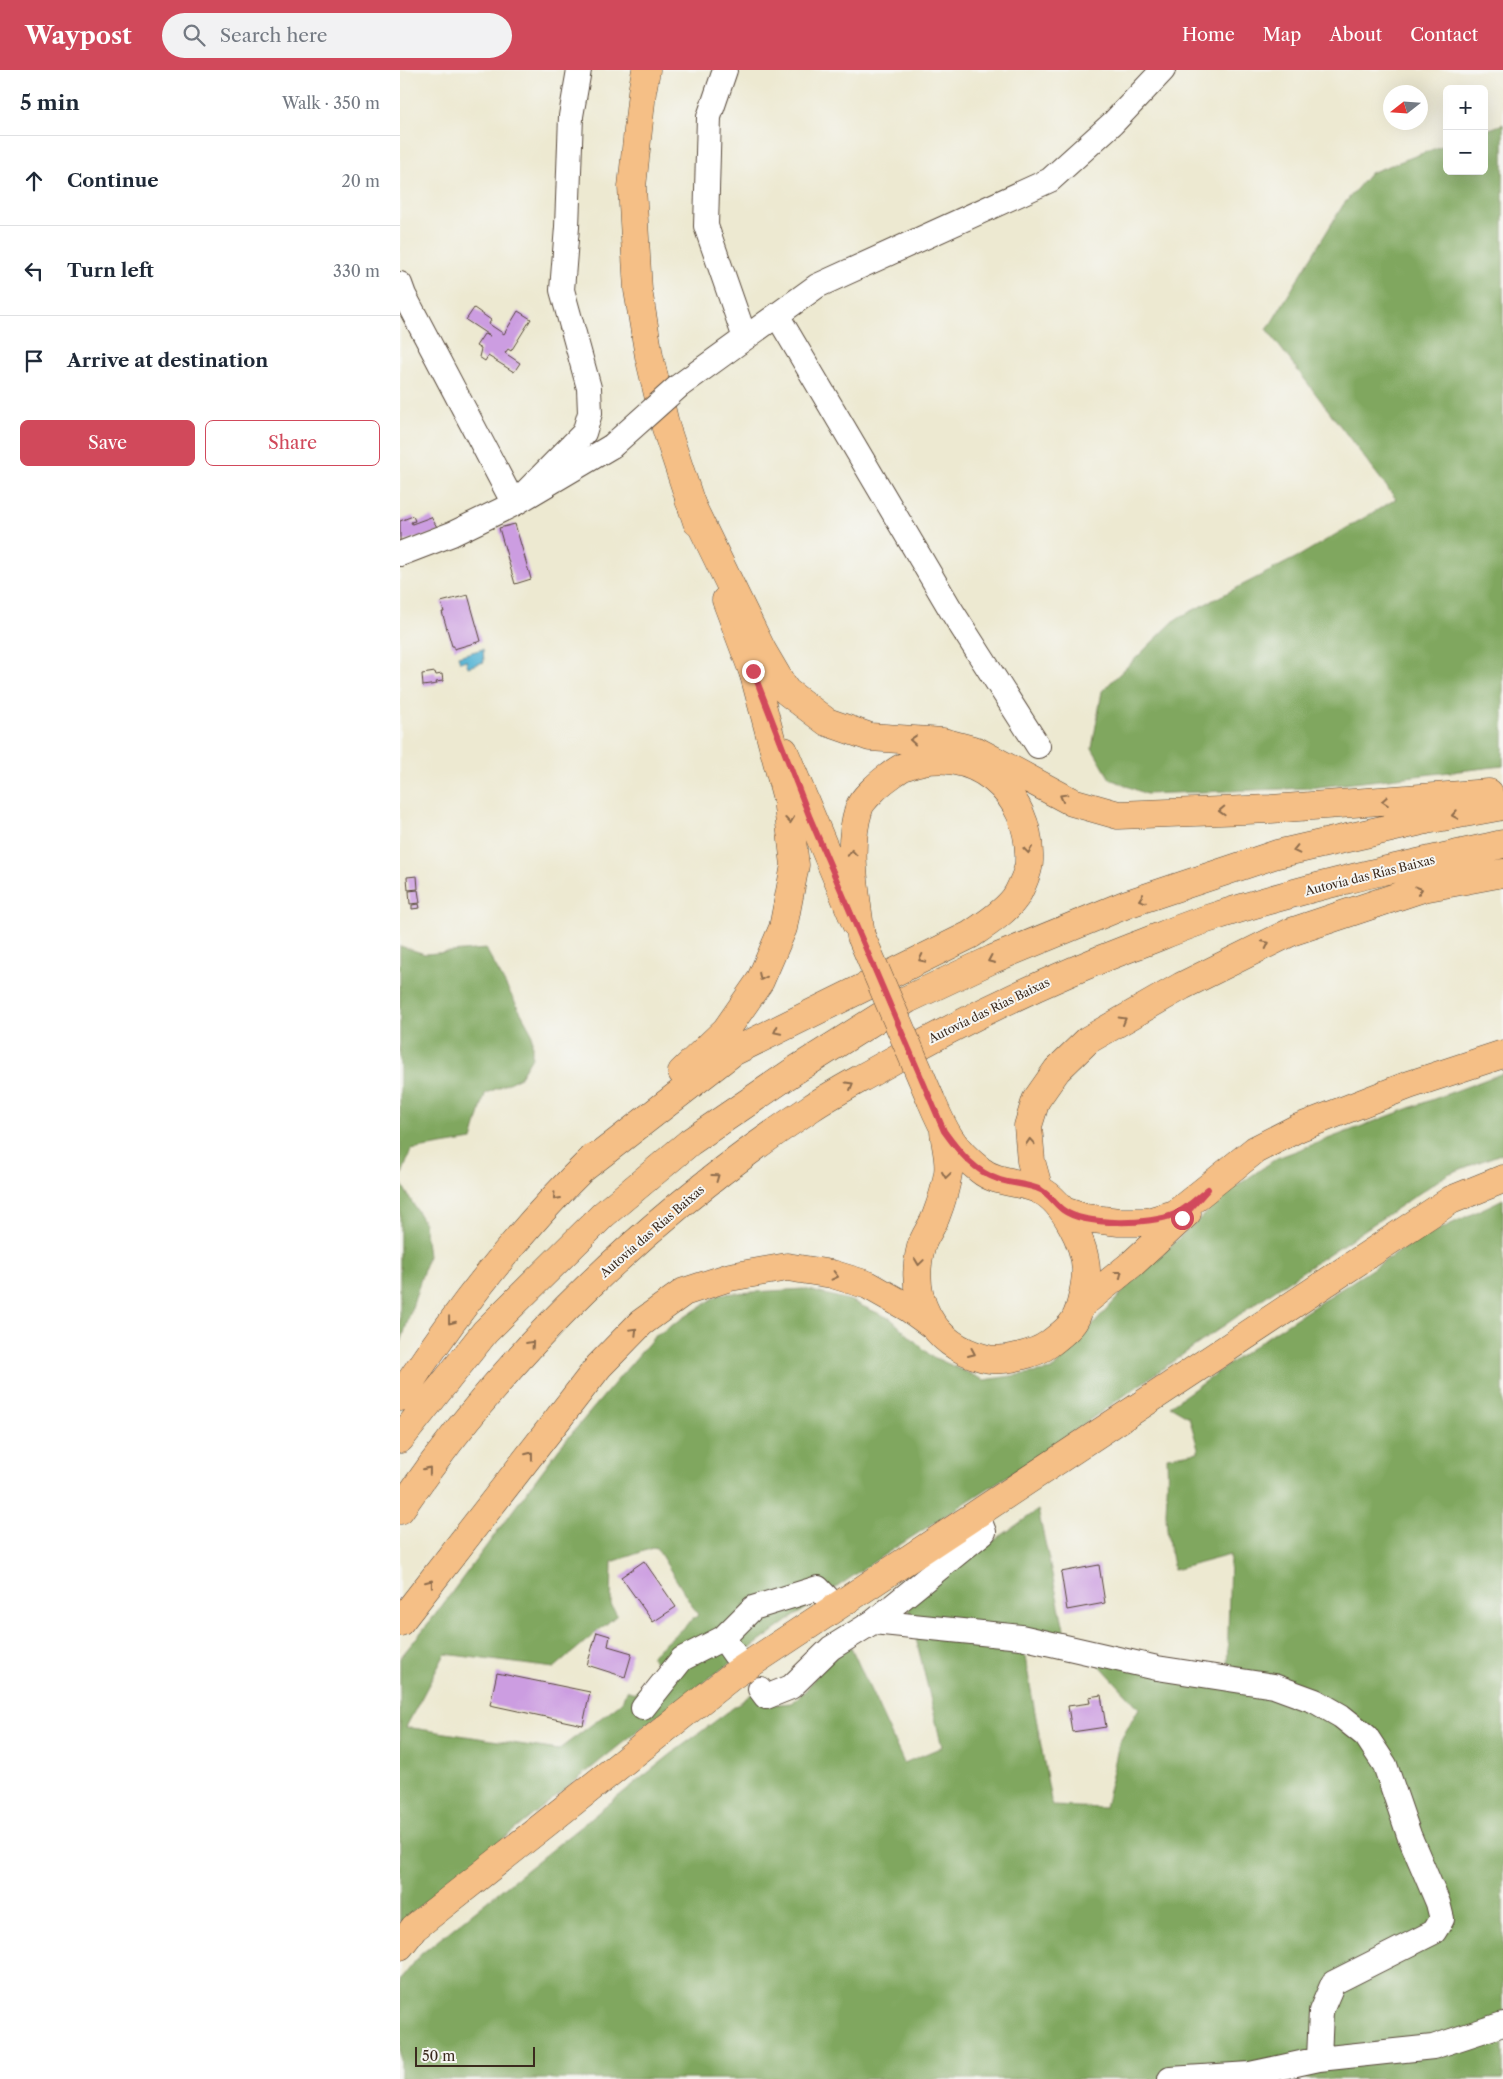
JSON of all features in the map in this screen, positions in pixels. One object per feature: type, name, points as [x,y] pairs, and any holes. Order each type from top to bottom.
[{"type":"main road","points":[[400,1622],[600,1366],[641,1323],[684,1292],[730,1277],[787,1268],[832,1274],[868,1285],[906,1307],[955,1345],[985,1359],[1017,1357],[1047,1345],[1074,1322],[1081,1305],[1086,1269],[1078,1237],[1064,1211],[1052,1198],[1039,1190],[999,1180],[982,1172],[962,1156],[944,1131],[810,818],[689,500],[666,428],[649,356],[638,290],[632,187],[646,70]]},
{"type":"main road","points":[[689,500],[762,650],[786,691],[827,722],[870,737],[943,742],[977,751],[1072,802],[1118,815],[1270,809],[1503,792]]},
{"type":"main road","points":[[400,1397],[440,1336],[508,1250],[581,1170],[726,1030],[760,981],[783,928],[795,865],[788,799],[753,671]]},
{"type":"main road","points":[[581,1170],[733,1052],[970,935],[996,917],[1018,894],[1030,862],[1025,828],[1011,797],[1000,783],[980,769],[955,761],[928,760],[904,766],[882,781],[859,806],[851,846],[861,936]]},
{"type":"main road","points":[[400,1439],[485,1332],[603,1215],[690,1142],[797,1069],[908,999],[993,958],[1127,904],[1267,857],[1426,820],[1503,806]]},
{"type":"main road","name":"Autovía das Rías Baixas","points":[[400,1510],[417,1485],[501,1379],[546,1328],[646,1234],[684,1202],[812,1107],[935,1035],[1076,969],[1206,919],[1352,877],[1503,844]]},
{"type":"main road","points":[[1039,1190],[1031,1161],[1028,1126],[1036,1100],[1057,1070],[1088,1040],[1182,986],[1291,932],[1423,888],[1503,873]]},
{"type":"main road","points":[[1064,1211],[1084,1218],[1119,1222],[1148,1222],[1175,1214],[1255,1150],[1298,1128],[1409,1085],[1503,1054]]},
{"type":"main road","points":[[932,1326],[919,1298],[917,1274],[921,1246],[936,1217],[948,1172],[944,1131]]},
{"type":"main road","points":[[400,1946],[414,1928],[724,1682],[1451,1200],[1503,1179]]},
{"type":"main road","points":[[1081,1305],[1133,1264],[1182,1218],[1208,1189]]},
{"type":"street","points":[[514,504],[584,433],[590,413],[589,388],[562,290],[567,227],[570,116],[579,70]]},
{"type":"street","points":[[725,70],[709,117],[706,226],[745,338]]},
{"type":"street","points":[[400,554],[452,534],[514,504],[612,446],[679,386],[817,286],[1050,180],[1113,123],[1163,70]]},
{"type":"street","points":[[400,284],[404,295],[514,504]]},
{"type":"street","points":[[777,315],[951,610],[1038,746]]},
{"type":"street","points":[[760,1689],[766,1697],[791,1687],[830,1648],[873,1622],[984,1532],[977,1514]]},
{"type":"street","points":[[643,1708],[682,1659],[729,1647],[753,1608],[818,1588],[836,1607]]},
{"type":"street","points":[[873,1622],[1022,1637],[1158,1668],[1274,1686],[1315,1701],[1341,1716],[1366,1736],[1385,1765],[1409,1835],[1438,1903],[1442,1919],[1434,1932],[1333,1983],[1321,2011],[1319,2059]]},
{"type":"street","points":[[1170,2079],[1250,2074],[1319,2059],[1433,2047],[1503,2024]]},
{"type":"green space","points":[[1503,124],[1503,766],[1309,788],[1146,794],[1110,779],[1092,748],[1102,691],[1176,619],[1299,556],[1396,499],[1267,330],[1343,205],[1370,173],[1443,146],[1443,175],[1488,175],[1488,130]]},
{"type":"green space","points":[[400,946],[425,954],[486,949],[532,1033],[532,1057],[519,1078],[485,1094],[472,1140],[411,1150],[400,1180]]},
{"type":"green space","points":[[1503,1073],[1503,1153],[1448,1174],[1272,1292],[1034,1459],[887,1553],[796,1615],[641,1728],[400,1922],[400,1658],[435,1615],[560,1447],[654,1337],[720,1294],[804,1289],[849,1300],[891,1319],[931,1356],[984,1380],[1052,1370],[1128,1286],[1228,1192],[1277,1158]],"holes":[[[656,1547],[698,1615],[650,1656],[658,1665],[635,1693],[626,1690],[622,1702],[558,1750],[406,1727],[445,1654],[554,1668],[617,1615],[611,1604],[612,1562]]]},
{"type":"green space","points":[[400,1181],[424,1223],[428,1256],[400,1346]]},
{"type":"green space","points":[[1503,1199],[1503,2079],[400,2079],[400,1980],[421,1954],[675,1751],[753,1693],[767,1705],[791,1703],[806,1690],[821,1669],[850,1645],[904,1763],[942,1747],[907,1601],[1038,1510],[1067,1642],[1023,1646],[1052,1806],[1105,1808],[1119,1743],[1139,1708],[1093,1658],[1227,1673],[1230,1555],[1174,1570],[1166,1519],[1167,1457],[1198,1452],[1198,1448],[1189,1417],[1170,1406],[1270,1335],[1415,1241]]},
{"type":"water","points":[[483,649],[484,662],[468,667],[466,660],[460,662],[458,656]]},
{"type":"building","points":[[474,308],[491,320],[489,324],[504,334],[518,311],[531,319],[511,351],[508,349],[505,353],[520,363],[514,372],[488,356],[485,361],[479,357],[481,349],[476,346],[484,334],[490,336],[466,320]]},
{"type":"building","points":[[413,516],[415,521],[411,522],[412,524],[431,517],[440,532],[400,542],[400,521]]},
{"type":"building","points":[[515,524],[531,579],[515,584],[499,528]]},
{"type":"building","points":[[468,595],[481,641],[454,649],[442,612],[444,612],[441,602]]},
{"type":"building","points":[[435,672],[436,675],[442,674],[443,681],[423,686],[422,674]]},
{"type":"building","points":[[417,876],[418,889],[408,890],[407,877]]},
{"type":"building","points":[[418,890],[420,903],[410,904],[409,891]]},
{"type":"building","points":[[419,904],[420,908],[412,909],[412,905]]},
{"type":"building","points":[[644,1561],[676,1607],[653,1622],[621,1577]]},
{"type":"building","points":[[1099,1565],[1105,1603],[1067,1610],[1061,1572]]},
{"type":"building","points":[[597,1632],[610,1636],[608,1646],[632,1653],[625,1677],[587,1665]]},
{"type":"building","points":[[497,1673],[590,1692],[583,1725],[490,1705]]},
{"type":"building","points":[[1101,1695],[1106,1727],[1072,1732],[1068,1706],[1090,1703],[1089,1697]]},
{"type":"route","points":[[753,671],[810,818],[944,1131],[962,1156],[982,1172],[999,1180],[1039,1190],[1052,1198],[1064,1211],[1084,1218],[1119,1222],[1148,1222],[1175,1214],[1208,1189],[1182,1218]]}]
